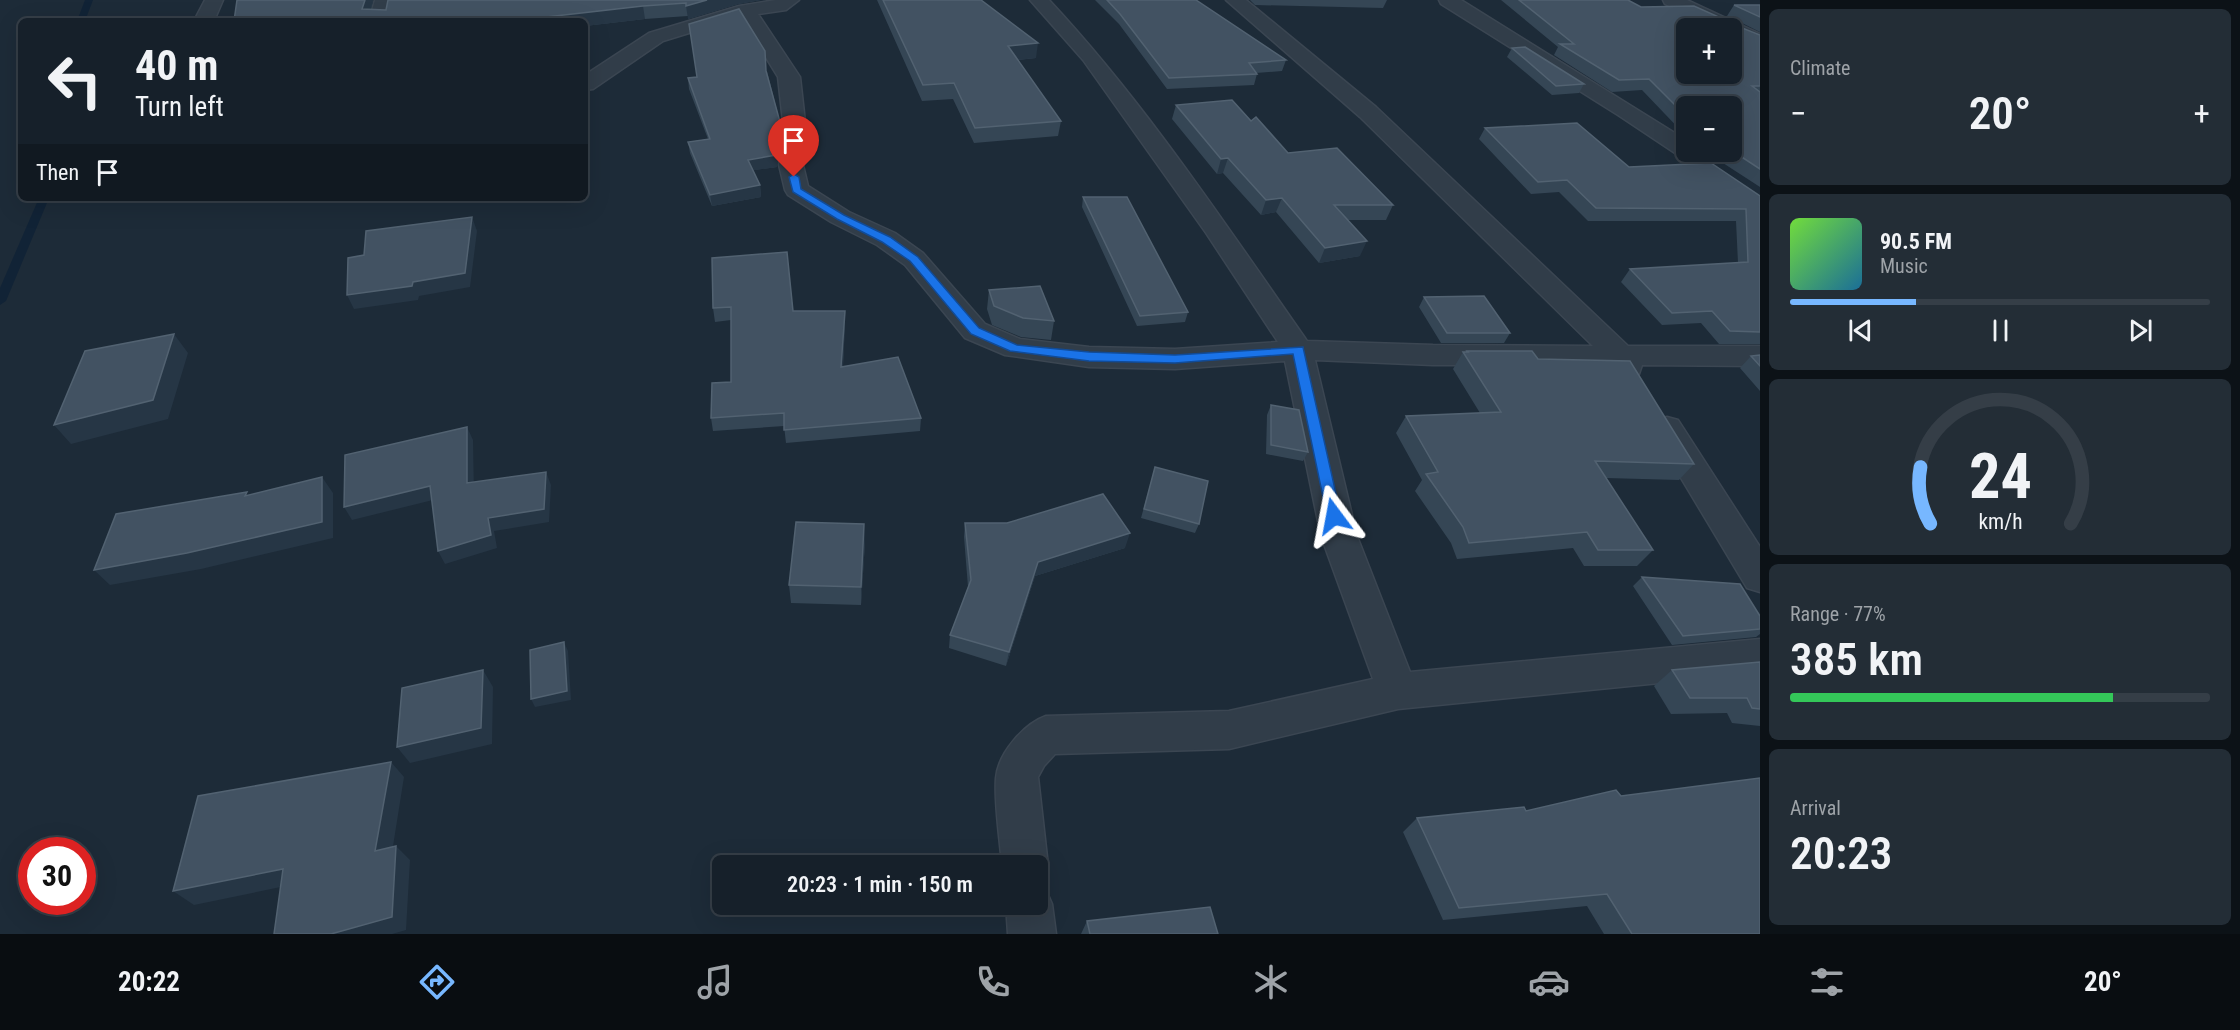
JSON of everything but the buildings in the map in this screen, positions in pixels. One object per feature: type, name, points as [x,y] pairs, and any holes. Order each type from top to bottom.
[{"type":"street","points":[[205,18],[214,0]]},
{"type":"street","points":[[380,18],[384,0]]},
{"type":"street","points":[[588,82],[656,37],[746,10],[779,6],[790,0]]},
{"type":"street","points":[[1039,0],[1090,56],[1217,231],[1299,350],[1339,536],[1370,623],[1398,691]]},
{"type":"street","points":[[1235,0],[1368,112],[1622,357],[1760,577]]},
{"type":"street","points":[[1448,0],[1676,144]]},
{"type":"street","points":[[1672,0],[1760,41]]},
{"type":"street","points":[[746,10],[789,77],[795,131],[790,165],[797,190],[840,217],[886,239],[914,259],[975,331],[1015,348],[1089,357],[1175,359],[1299,350],[1433,355],[1760,356]]},
{"type":"street","points":[[1024,855],[1017,776],[1029,752],[1046,735],[1229,730],[1398,691],[1760,656]]},
{"type":"street","points":[[1030,915],[1032,934]]},
{"type":"waterway","points":[[82,18],[89,0]]},
{"type":"waterway","points":[[0,301],[43,201]]},
{"type":"route","points":[[794,177],[797,190],[840,217],[886,239],[914,259],[975,331],[1015,348],[1089,357],[1175,359],[1299,350],[1334,516]]}]
